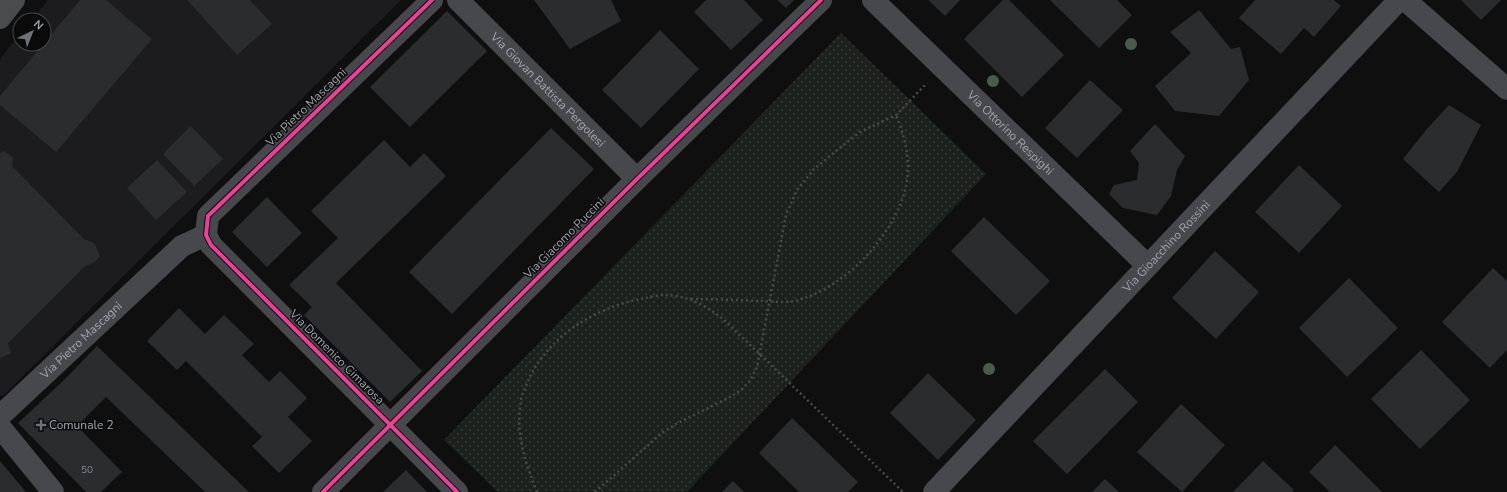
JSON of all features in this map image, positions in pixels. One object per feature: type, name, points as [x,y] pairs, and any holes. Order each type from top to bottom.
[{"type":"main road","points":[[0,18],[14,0]]},
{"type":"street","name":"Via Pietro Mascagni","points":[[0,416],[182,246],[206,235],[208,216],[432,0]]},
{"type":"street","name":"Via Giovan Battista Pergolesi","points":[[458,0],[637,180]]},
{"type":"street","name":"Via Giacomo Puccini","points":[[323,492],[637,180],[821,0]]},
{"type":"street","name":"Via Ottorino Respighi","points":[[873,0],[1147,265]]},
{"type":"street","name":"Via Gioacchino Rossini","points":[[934,492],[1399,0]]},
{"type":"street","points":[[1405,0],[1507,89]]},
{"type":"street","name":"Via Domenico Cimarosa","points":[[206,235],[211,245],[457,492]]},
{"type":"street","points":[[0,427],[53,492]]},
{"type":"path","points":[[595,492],[662,433],[676,424],[730,397],[741,390],[750,381],[757,367],[786,215],[797,190],[813,170],[860,132],[896,115],[942,68]]},
{"type":"path","points":[[537,492],[522,448],[519,425],[521,399],[529,376],[542,356],[561,337],[581,322],[602,311],[631,300],[664,295],[688,298],[794,301],[819,292],[846,274],[868,254],[889,228],[903,200],[908,172],[907,148],[904,134],[896,115]]},
{"type":"path","points":[[688,298],[709,308],[724,320],[903,492]]},
{"type":"shaded area","points":[[48,0],[401,0],[2,397],[0,395],[0,59],[12,44],[12,52],[52,52],[52,12],[38,12]]},
{"type":"shaded area","points":[[841,33],[986,174],[687,492],[498,492],[444,440]]},
{"type":"building","points":[[80,0],[106,0],[152,39],[56,152],[0,105],[0,96],[37,52],[52,52],[52,34]]},
{"type":"building","points":[[187,0],[250,0],[272,24],[237,55]]},
{"type":"building","points":[[534,0],[611,0],[621,21],[570,49]]},
{"type":"building","points":[[706,0],[744,0],[763,20],[731,50],[694,12]]},
{"type":"building","points":[[777,0],[794,0],[786,8]]},
{"type":"building","points":[[928,0],[960,0],[945,16]]},
{"type":"building","points":[[1003,0],[1009,0],[1064,55],[1022,97],[964,39]]},
{"type":"building","points":[[1050,0],[1117,0],[1132,15],[1099,48]]},
{"type":"building","points":[[1255,0],[1334,0],[1341,6],[1314,37],[1304,28],[1281,54],[1239,18]]},
{"type":"building","points":[[1461,0],[1501,0],[1481,20]]},
{"type":"building","points":[[1199,10],[1231,49],[1240,47],[1249,80],[1219,116],[1175,111],[1155,86],[1191,53],[1170,32]]},
{"type":"building","points":[[447,11],[487,51],[410,127],[370,87]]},
{"type":"building","points":[[660,30],[699,69],[641,128],[602,90]]},
{"type":"building","points":[[1090,80],[1123,110],[1077,158],[1045,128]]},
{"type":"building","points":[[1449,105],[1481,125],[1457,172],[1439,192],[1403,159],[1426,130]]},
{"type":"building","points":[[1155,124],[1185,156],[1177,170],[1171,196],[1157,215],[1123,208],[1109,194],[1114,185],[1137,180],[1139,163],[1130,151]]},
{"type":"building","points":[[191,126],[223,159],[194,186],[163,154]]},
{"type":"building","points":[[551,128],[594,169],[452,314],[409,272]]},
{"type":"building","points":[[384,140],[410,167],[424,153],[446,176],[336,283],[422,371],[390,402],[304,315],[312,307],[289,285],[338,238],[311,211]]},
{"type":"building","points":[[4,151],[13,157],[12,166],[84,239],[94,243],[100,256],[95,262],[84,267],[8,343],[11,353],[1,358],[0,153]]},
{"type":"building","points":[[157,160],[187,192],[156,220],[127,188]]},
{"type":"building","points":[[1299,165],[1342,206],[1299,253],[1255,212]]},
{"type":"building","points":[[267,197],[302,233],[267,267],[232,232]]},
{"type":"building","points":[[984,217],[1050,281],[1016,315],[951,251]]},
{"type":"building","points":[[1215,251],[1259,292],[1216,339],[1172,298]]},
{"type":"building","points":[[1493,268],[1507,281],[1507,350],[1490,368],[1442,322]]},
{"type":"building","points":[[1349,278],[1398,328],[1347,377],[1299,328]]},
{"type":"building","points":[[179,308],[205,334],[224,315],[254,344],[242,355],[269,382],[280,371],[307,398],[288,417],[312,441],[279,473],[252,446],[262,437],[186,361],[177,370],[147,341]]},
{"type":"building","points":[[97,346],[249,492],[205,492],[106,397],[77,426],[122,472],[101,492],[86,492],[18,423],[62,382]]},
{"type":"building","points":[[1421,350],[1470,400],[1420,449],[1371,399]]},
{"type":"building","points":[[1105,369],[1138,402],[1067,474],[1033,441]]},
{"type":"building","points":[[928,373],[976,420],[938,460],[890,413]]},
{"type":"building","points":[[1181,404],[1225,445],[1182,492],[1137,452]]},
{"type":"building","points":[[792,418],[858,482],[848,492],[799,492],[759,453]]},
{"type":"building","points":[[1335,445],[1382,492],[1330,492],[1309,472]]},
{"type":"building","points":[[0,461],[26,492],[0,492]]},
{"type":"building","points":[[1263,461],[1294,490],[1292,492],[1233,492]]},
{"type":"building","points":[[406,470],[427,492],[383,492]]},
{"type":"building","points":[[1105,479],[1119,492],[1092,492]]},
{"type":"building","points":[[733,481],[744,492],[722,492]]},
{"type":"cycle path","points":[[432,0],[208,216],[206,235],[211,245],[457,492]]},
{"type":"cycle path","points":[[323,492],[637,179],[821,0]]},
{"type":"place","name":"Comunale 2","points":[[41,425]]}]
